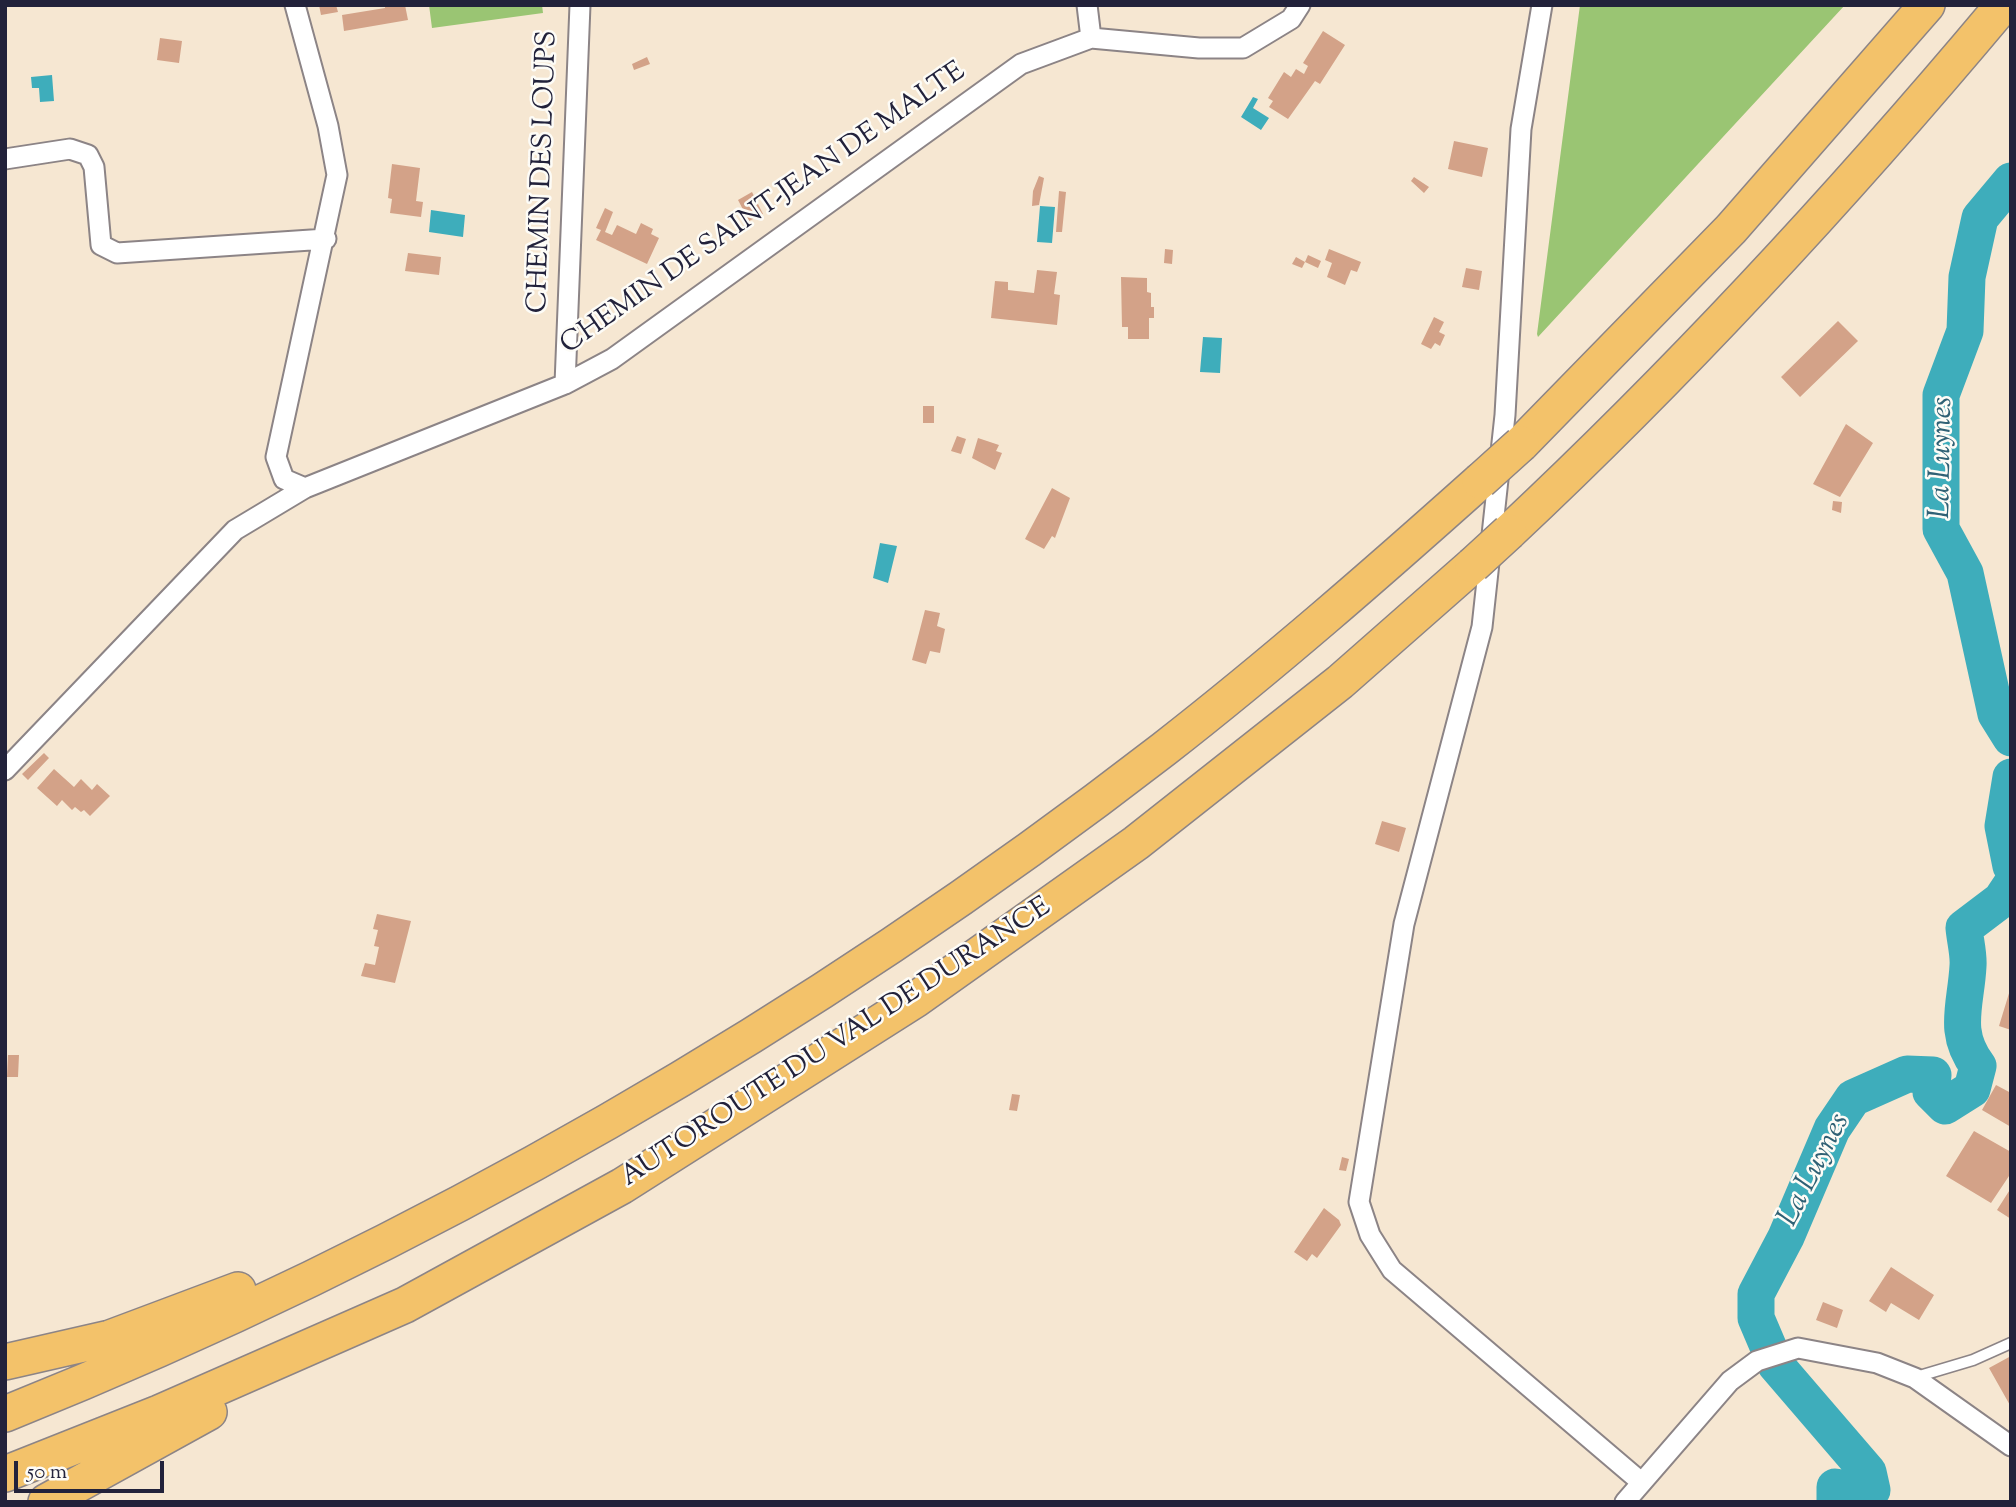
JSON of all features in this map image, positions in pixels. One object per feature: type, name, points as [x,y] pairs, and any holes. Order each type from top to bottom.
[{"type":"highway","name":"AUTOROUTE DU VAL DE DURANCE","points":[[5,1414],[266,1301],[466,1201],[720,1055],[816,996],[1031,848],[1165,748],[1318,623],[1521,444],[1731,229],[1927,5]]},
{"type":"highway","name":"AUTOROUTE DU VAL DE DURANCE","points":[[5,1474],[159,1413],[405,1305],[622,1186],[915,1000],[1204,790],[1340,682],[1473,565],[1585,461],[1776,265],[2003,5]]},
{"type":"highway","points":[[5,1362],[110,1338],[466,1201]]},
{"type":"highway","points":[[47,1502],[405,1305]]},
{"type":"street","points":[[295,5],[328,126],[337,174],[326,239],[276,457],[284,480],[304,488]]},
{"type":"street","name":"CHEMIN DES LOUPS","points":[[565,384],[580,5]]},
{"type":"street","points":[[1087,5],[1091,38],[1199,48],[1243,48],[1291,19],[1300,5]]},
{"type":"street","points":[[1542,5],[1521,129],[1506,415],[1482,627],[1404,924],[1359,1202],[1370,1235],[1392,1270],[1641,1482]]},
{"type":"street","name":"CHEMIN DE SAINT-JEAN DE MALTE","points":[[5,770],[235,530],[304,488],[565,384],[612,359],[1021,64],[1091,38]]},
{"type":"street","points":[[5,159],[70,149],[88,155],[94,167],[101,245],[117,253],[326,239]]},
{"type":"street","points":[[1625,1502],[1730,1381],[1757,1361],[1798,1348],[1877,1363],[1915,1378],[2011,1446]]},
{"type":"lane","points":[[1915,1378],[1973,1360],[2011,1343]]},
{"type":"green space","points":[[429,5],[542,5],[543,13],[432,28]]},
{"type":"green space","points":[[1580,5],[1845,5],[1538,337],[1537,334]]},
{"type":"water","points":[[52,75],[54,101],[40,102],[39,88],[32,88],[31,77]]},
{"type":"water","points":[[1253,97],[1258,99],[1253,108],[1269,118],[1261,130],[1241,117]]},
{"type":"water","points":[[1040,206],[1055,207],[1052,243],[1037,242]]},
{"type":"water","points":[[431,210],[465,215],[463,237],[429,232]]},
{"type":"water","points":[[1203,337],[1222,338],[1220,373],[1200,372]]},
{"type":"water","points":[[880,543],[897,546],[888,583],[873,578]]},
{"type":"building","points":[[319,5],[336,5],[338,12],[321,15]]},
{"type":"building","points":[[385,5],[405,5],[408,20],[344,31],[342,15],[385,8]]},
{"type":"building","points":[[1323,31],[1345,45],[1320,84],[1315,81],[1288,119],[1269,107],[1273,101],[1268,98],[1284,72],[1291,77],[1296,69],[1304,74],[1308,66],[1303,63]]},
{"type":"building","points":[[160,38],[182,41],[179,63],[157,60]]},
{"type":"building","points":[[647,57],[650,64],[634,70],[632,64]]},
{"type":"building","points":[[1454,141],[1488,148],[1482,177],[1448,169]]},
{"type":"building","points":[[392,164],[420,168],[416,201],[423,202],[421,217],[390,213],[392,199],[388,198]]},
{"type":"building","points":[[1039,176],[1044,178],[1039,205],[1032,206],[1033,191]]},
{"type":"building","points":[[1414,177],[1429,187],[1424,193],[1411,181]]},
{"type":"building","points":[[1059,191],[1066,192],[1062,232],[1056,232]]},
{"type":"building","points":[[752,192],[763,214],[749,221],[738,200]]},
{"type":"building","points":[[605,208],[613,212],[605,232],[612,235],[617,225],[636,234],[641,223],[653,229],[651,234],[659,238],[647,264],[596,240],[601,230],[596,228]]},
{"type":"building","points":[[1165,249],[1173,250],[1172,264],[1164,263]]},
{"type":"building","points":[[1329,249],[1361,262],[1357,272],[1351,270],[1345,285],[1327,277],[1332,263],[1325,260]]},
{"type":"building","points":[[408,253],[441,257],[439,275],[405,271]]},
{"type":"building","points":[[1308,255],[1321,261],[1318,268],[1305,262]]},
{"type":"building","points":[[1296,257],[1305,262],[1302,268],[1292,264]]},
{"type":"building","points":[[1466,268],[1482,271],[1479,290],[1462,287]]},
{"type":"building","points":[[1037,270],[1057,272],[1054,294],[1060,295],[1057,325],[991,318],[995,281],[1008,282],[1008,290],[1034,293]]},
{"type":"building","points":[[1121,277],[1147,278],[1147,292],[1151,293],[1151,307],[1154,307],[1154,318],[1149,318],[1149,339],[1128,339],[1128,327],[1122,327]]},
{"type":"building","points":[[1434,317],[1444,322],[1439,332],[1445,335],[1440,346],[1435,343],[1431,349],[1421,344]]},
{"type":"building","points":[[1838,321],[1858,341],[1800,397],[1781,377]]},
{"type":"building","points":[[923,406],[934,406],[934,423],[923,423]]},
{"type":"building","points":[[1846,424],[1873,443],[1840,497],[1813,484]]},
{"type":"building","points":[[957,436],[966,439],[961,454],[951,451]]},
{"type":"building","points":[[978,438],[999,445],[996,451],[1002,453],[995,470],[972,458]]},
{"type":"building","points":[[1052,488],[1070,498],[1055,538],[1052,536],[1044,549],[1025,539]]},
{"type":"building","points":[[1833,501],[1842,502],[1841,513],[1832,510]]},
{"type":"building","points":[[925,610],[940,613],[937,626],[945,629],[940,653],[930,651],[926,664],[912,660]]},
{"type":"building","points":[[44,753],[49,758],[28,780],[22,774]]},
{"type":"building","points":[[54,769],[74,787],[81,779],[92,790],[97,784],[110,796],[90,816],[75,807],[72,810],[62,800],[57,806],[37,788]]},
{"type":"building","points":[[1382,821],[1406,828],[1399,852],[1375,844]]},
{"type":"building","points":[[377,914],[411,921],[395,983],[361,976],[365,963],[375,965],[379,947],[374,946],[378,930],[373,929]]},
{"type":"building","points":[[2011,990],[2011,1030],[1999,1026]]},
{"type":"building","points":[[8,1055],[19,1055],[18,1077],[7,1077]]},
{"type":"building","points":[[1996,1085],[2011,1093],[2011,1127],[1982,1110]]},
{"type":"building","points":[[1012,1094],[1020,1095],[1017,1111],[1009,1110]]},
{"type":"building","points":[[1974,1131],[2011,1152],[2011,1173],[1991,1203],[1946,1176]]},
{"type":"building","points":[[1342,1157],[1349,1159],[1346,1171],[1339,1170]]},
{"type":"building","points":[[2011,1188],[2011,1219],[1997,1210]]},
{"type":"building","points":[[1324,1208],[1339,1220],[1341,1225],[1317,1258],[1312,1254],[1307,1261],[1294,1252]]},
{"type":"building","points":[[1891,1267],[1934,1295],[1919,1320],[1891,1303],[1886,1312],[1869,1301]]},
{"type":"building","points":[[1823,1302],[1843,1310],[1837,1328],[1816,1320]]},
{"type":"building","points":[[2011,1356],[2011,1407],[1989,1368]]},
{"type":"waterway","name":"La Luynes","points":[[2011,181],[1980,218],[1967,277],[1965,331],[1941,395],[1941,529],[1965,573],[1996,714],[2011,738]]},
{"type":"waterway","name":"La Luynes","points":[[2011,777],[2003,826],[2011,866]]},
{"type":"waterway","name":"La Luynes","points":[[1835,1502],[1835,1487],[1862,1494],[1872,1490],[1868,1472],[1776,1365],[1756,1318],[1756,1294],[1786,1237],[1832,1129],[1853,1098],[1907,1074],[1933,1075],[1931,1092],[1945,1106],[1972,1089],[1978,1066],[1970,1054],[1963,1030],[1968,961],[1964,928],[2001,900],[2011,885]]}]
